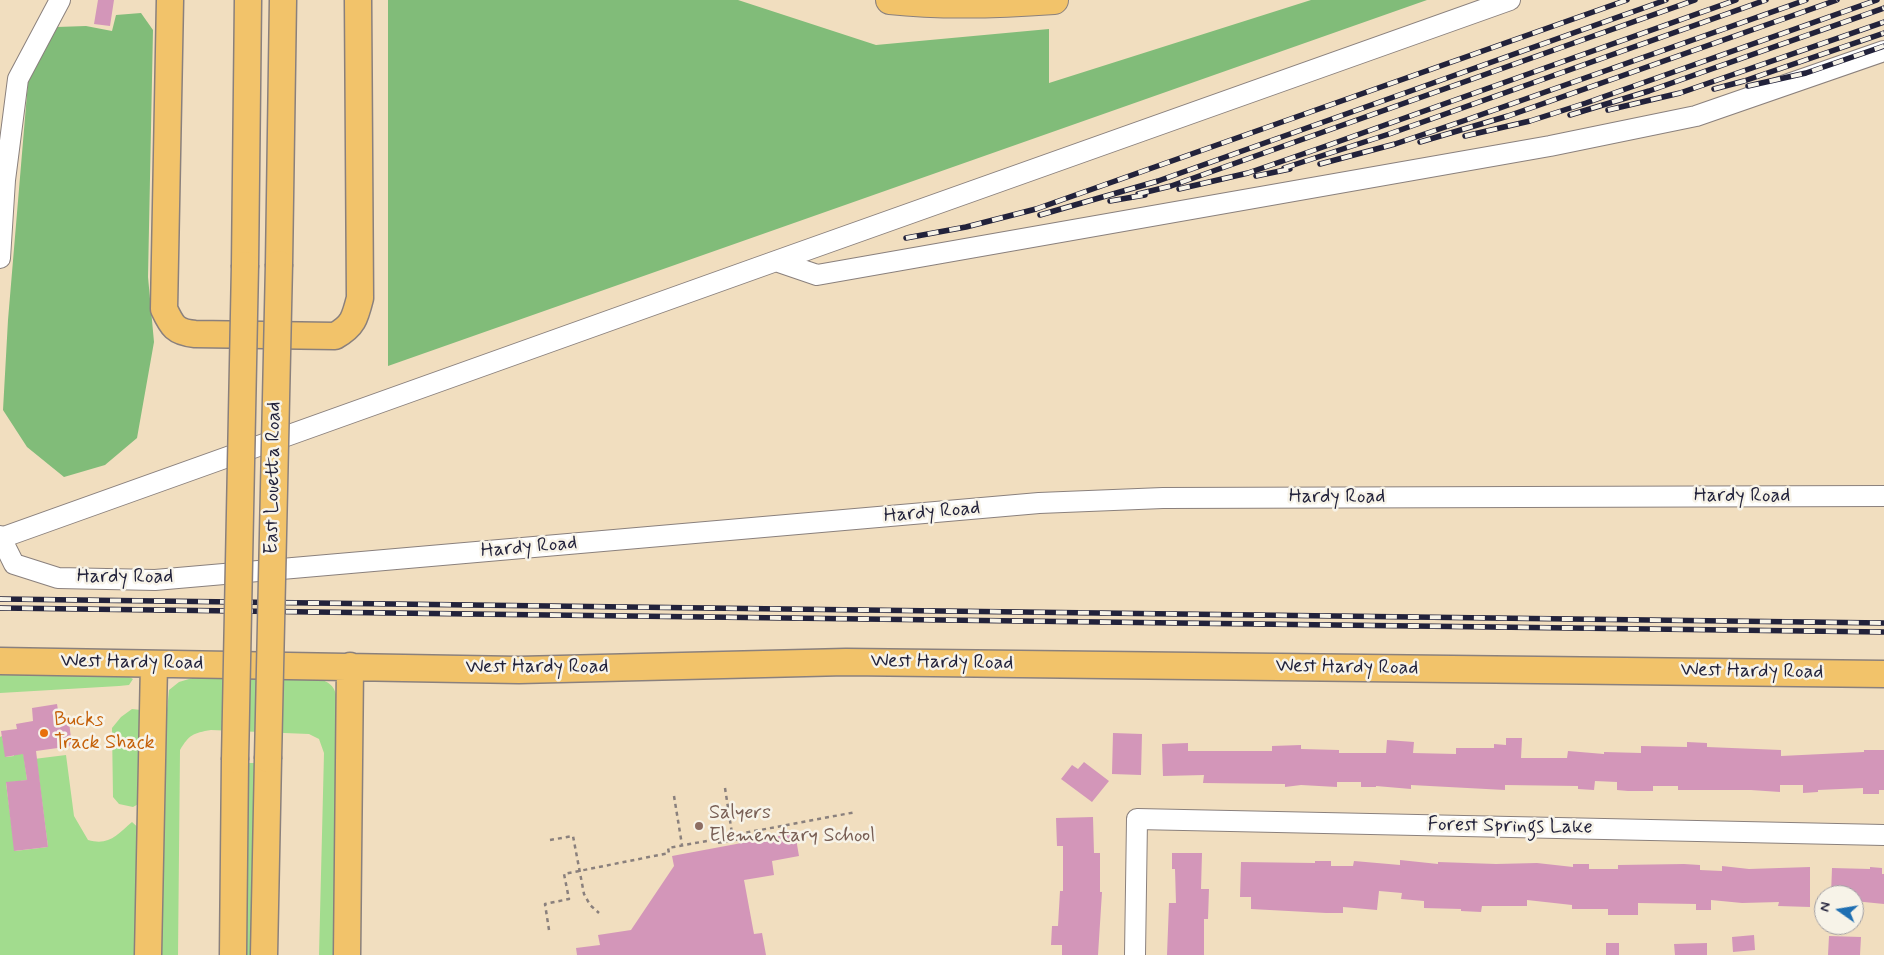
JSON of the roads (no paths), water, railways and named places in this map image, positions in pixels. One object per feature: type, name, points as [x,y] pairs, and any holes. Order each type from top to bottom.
[{"type":"highway","points":[[890,0],[917,3],[993,4],[1054,0]]},
{"type":"main road","points":[[170,0],[164,309],[171,324],[181,332],[195,334],[335,336],[347,329],[355,317],[360,298],[358,0]]},
{"type":"main road","name":"East Louetta Road","points":[[233,955],[248,0]]},
{"type":"main road","name":"East Louetta Road","points":[[264,955],[283,0]]},
{"type":"main road","name":"West Hardy Road","points":[[0,661],[519,670],[846,662],[1884,674]]},
{"type":"main road","points":[[148,955],[154,664]]},
{"type":"main road","points":[[347,955],[350,666]]},
{"type":"street","points":[[0,258],[5,180],[18,79],[60,0]]},
{"type":"street","points":[[0,537],[1510,0]]},
{"type":"street","points":[[776,261],[817,276],[1550,146],[1696,116],[1884,51]]},
{"type":"street","name":"Hardy Road","points":[[0,537],[14,564],[58,578],[155,580],[1039,503],[1163,498],[1884,496]]},
{"type":"street","name":"Forest Springs Lake","points":[[1135,955],[1136,819],[1884,835]]},
{"type":"railway","points":[[906,238],[966,227],[1036,209],[1627,0]]},
{"type":"railway","points":[[1040,215],[1158,181],[1666,0]]},
{"type":"railway","points":[[1138,194],[1171,186],[1695,0]]},
{"type":"railway","points":[[1179,189],[1248,173],[1736,0]]},
{"type":"railway","points":[[1284,168],[1389,134],[1766,0]]},
{"type":"railway","points":[[1320,164],[1395,144],[1806,0]]},
{"type":"railway","points":[[1420,142],[1508,116],[1837,0]]},
{"type":"railway","points":[[1465,136],[1530,121],[1586,103],[1877,0]]},
{"type":"railway","points":[[1570,115],[1649,91],[1884,8]]},
{"type":"railway","points":[[1608,110],[1680,93],[1884,22]]},
{"type":"railway","points":[[1714,89],[1744,81],[1884,33]]},
{"type":"railway","points":[[1748,86],[1806,73],[1884,46]]},
{"type":"railway","points":[[1256,176],[1290,169]]},
{"type":"railway","points":[[1110,201],[1145,195]]},
{"type":"railway","points":[[0,599],[1884,623]]},
{"type":"railway","points":[[0,608],[1884,632]]},
{"type":"place","name":"Bucks Track Shack","points":[[44,733]]},
{"type":"place","name":"Salyers Elementary School","points":[[699,826]]}]
